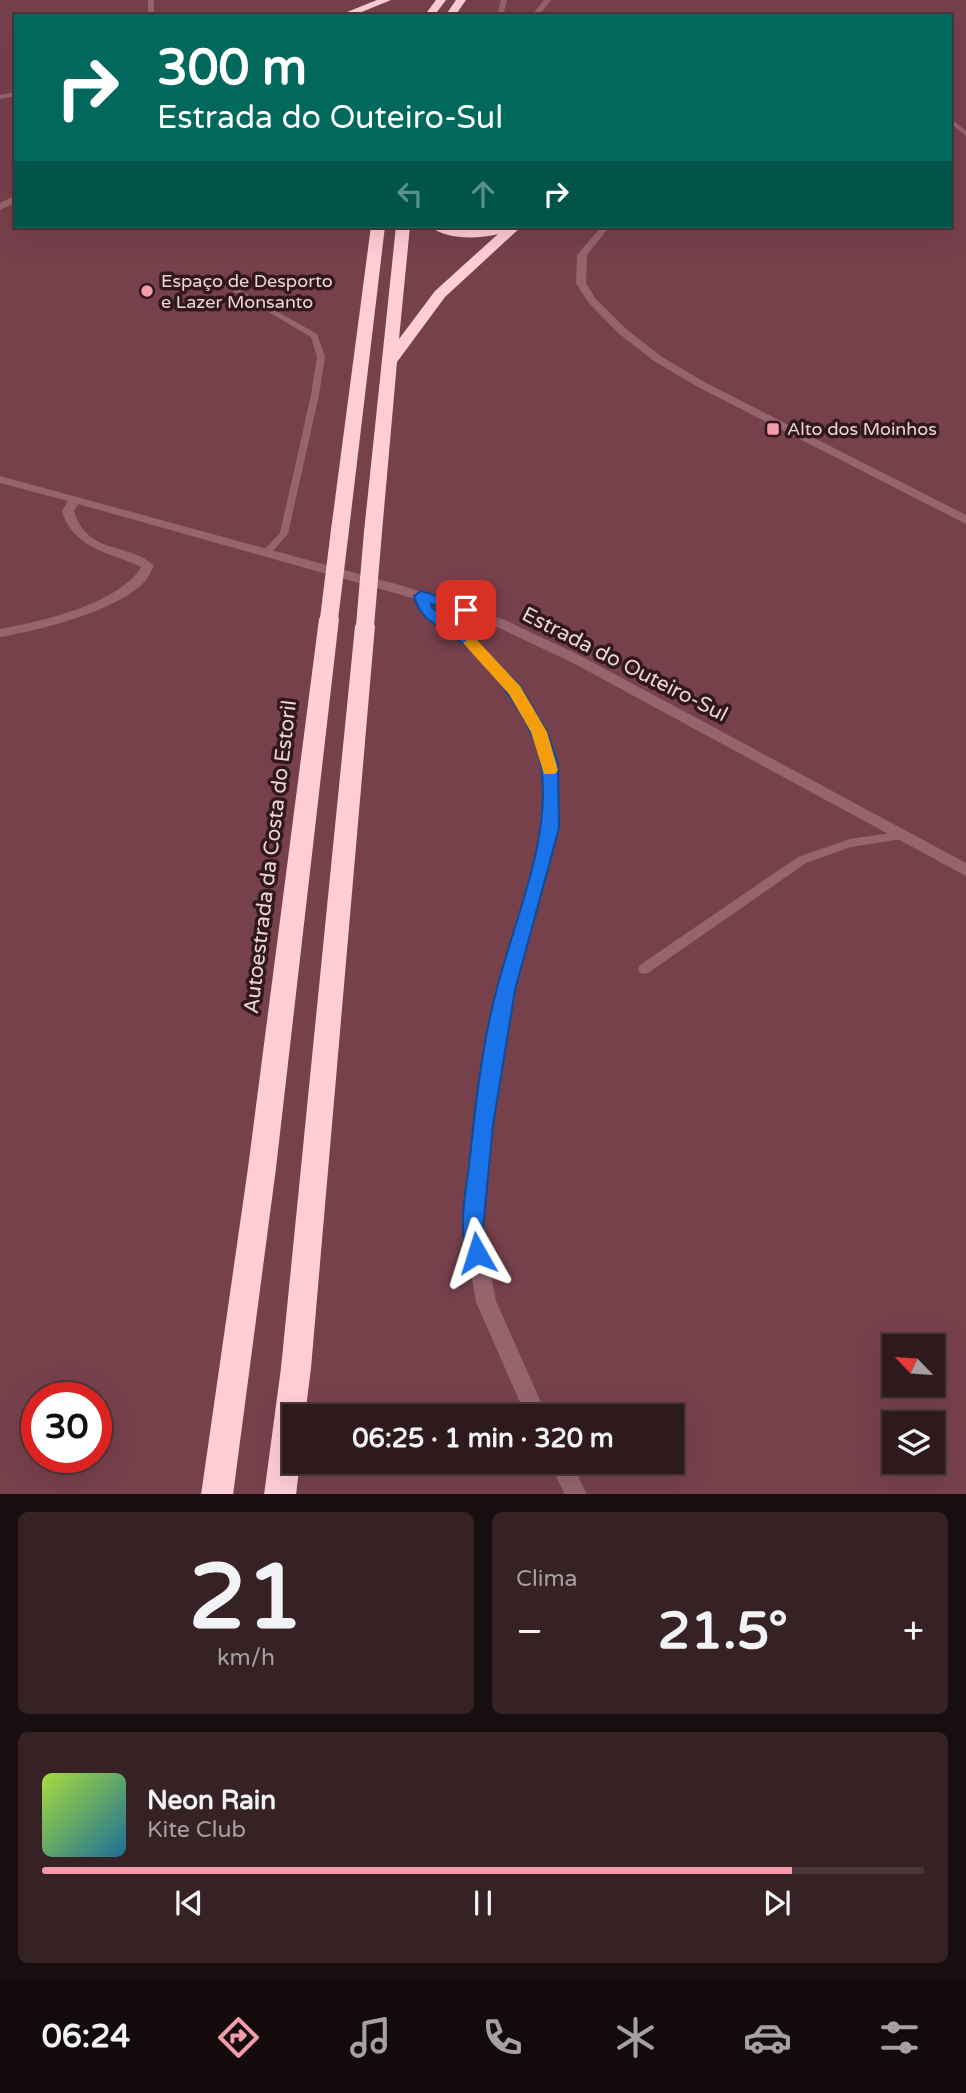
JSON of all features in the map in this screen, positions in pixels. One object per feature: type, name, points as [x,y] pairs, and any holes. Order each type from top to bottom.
[{"type":"highway","points":[[348,14],[386,0]]},
{"type":"highway","name":"Autoestrada da Costa do Estoril","points":[[218,1494],[262,1168],[378,228]]},
{"type":"highway","points":[[279,1494],[296,1368],[403,228]]},
{"type":"highway","points":[[442,228],[450,231],[493,233],[504,228]]},
{"type":"highway","points":[[391,361],[440,294],[513,228]]},
{"type":"street","points":[[536,14],[548,0]]},
{"type":"street","points":[[952,122],[966,134]]},
{"type":"street","points":[[604,228],[582,255],[581,284],[591,300],[622,331],[658,359],[709,389],[966,520]]},
{"type":"street","points":[[221,282],[314,336],[321,357],[284,534],[268,552]]},
{"type":"street","name":"Estrada do Outeiro-Sul","points":[[0,479],[421,596],[500,623],[568,655],[966,870]]},
{"type":"street","points":[[0,633],[40,625],[106,601],[134,585],[147,571],[148,566],[143,563],[85,540],[70,523],[68,511],[75,500]]},
{"type":"street","points":[[421,596],[426,611],[464,636],[514,690],[539,732],[550,764],[550,828],[505,990],[483,1125],[472,1229],[486,1302],[532,1404]]},
{"type":"street","points":[[644,969],[802,860],[850,843],[904,835]]},
{"type":"street","points":[[566,1474],[577,1494]]},
{"type":"shaded area","points":[[0,0],[966,0],[966,1494],[0,1494]]},
{"type":"slow traffic","points":[[470,643],[514,690],[539,732],[550,770]]},
{"type":"place","name":"Espaço de Desporto e Lazer Monsanto","points":[[147,291]]},
{"type":"place","name":"Alto dos Moinhos","points":[[773,429]]},
{"type":"route","points":[[466,610],[421,596],[421,603],[426,611],[464,636],[514,690],[539,732],[550,764],[550,828],[505,990],[483,1125],[472,1229],[477,1253]]}]
